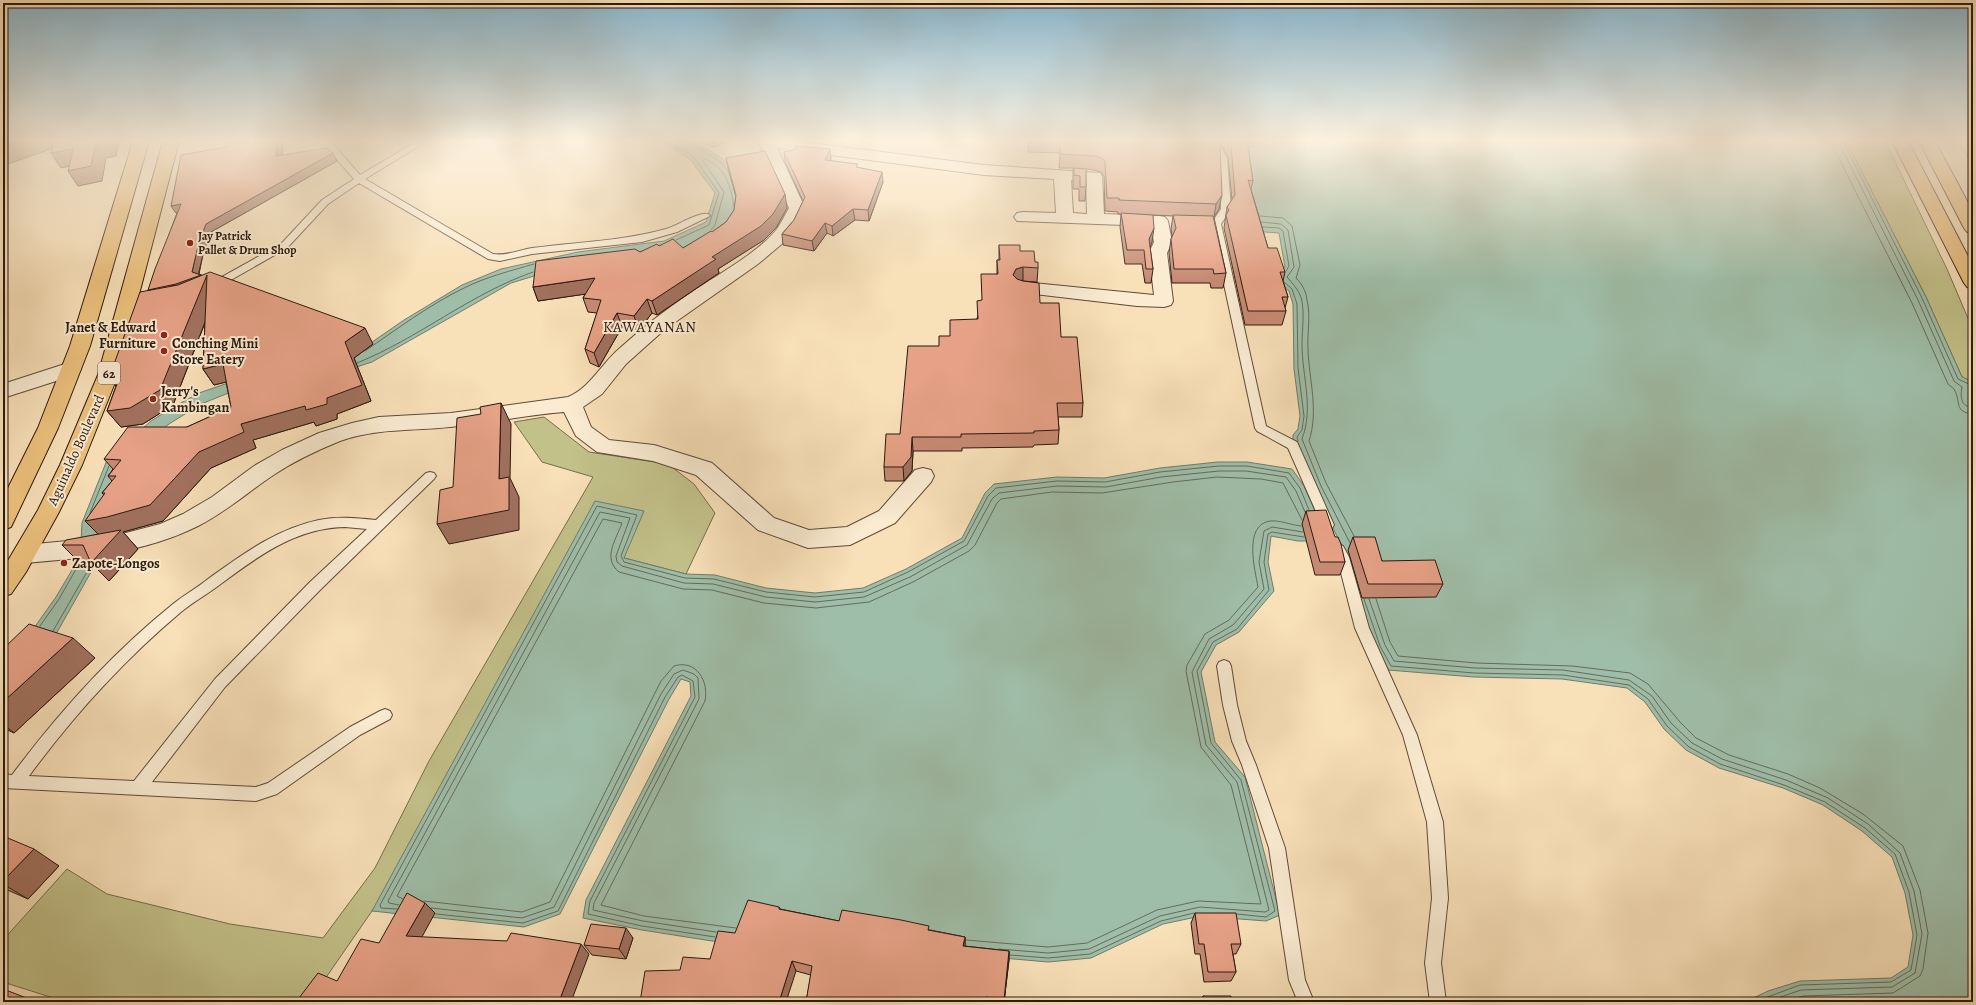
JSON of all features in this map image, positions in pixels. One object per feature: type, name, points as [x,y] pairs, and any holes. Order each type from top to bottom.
[{"type":"highway","points":[[3,521],[33,462],[80,346],[127,188]]},
{"type":"highway","name":"Aguinaldo Boulevard","points":[[3,587],[25,554],[48,512],[89,422],[108,375],[133,306],[151,211],[158,188]]},
{"type":"highway","points":[[1924,188],[1973,283]]},
{"type":"highway","points":[[1952,188],[1973,228]]},
{"type":"street","points":[[25,554],[68,551],[106,546],[142,539],[187,523],[214,507],[263,471],[289,455],[318,441],[348,432],[388,422],[451,420],[571,404],[587,398],[597,389],[618,360],[671,316],[739,269],[778,238],[797,208],[788,188]]},
{"type":"street","points":[[1063,188],[1065,218]]},
{"type":"street","points":[[1095,188],[1096,219]]},
{"type":"street","points":[[1023,217],[1166,222],[1163,242],[1158,253],[1164,301],[1137,300],[1023,288]]},
{"type":"street","points":[[3,391],[71,369]]},
{"type":"street","points":[[571,404],[583,431],[604,447],[654,453],[704,469],[741,500],[766,524],[808,539],[850,536],[887,517],[923,476]]},
{"type":"lane","points":[[206,289],[218,284],[284,246],[325,202],[346,188]]},
{"type":"lane","points":[[374,188],[491,257],[500,258],[532,251],[563,249],[620,240],[642,239],[674,230],[705,216]]},
{"type":"lane","points":[[1225,188],[1226,209],[1209,223],[1261,428],[1293,445],[1343,557],[1362,628],[1410,735],[1435,822],[1440,898],[1433,963],[1438,1002]]},
{"type":"lane","points":[[137,789],[220,683],[310,591],[430,476]]},
{"type":"lane","points":[[9,781],[88,693],[147,634],[178,607],[246,557],[276,541],[310,528],[340,521],[380,525]]},
{"type":"lane","points":[[1224,666],[1230,705],[1239,741],[1249,764],[1269,828],[1277,848],[1297,980],[1306,1002]]},
{"type":"lane","points":[[9,781],[137,789],[256,794],[272,789],[355,731],[385,715]]},
{"type":"shaded area","points":[[1870,188],[1908,188],[1947,269],[1973,330],[1973,382],[1962,377],[1926,297]]},
{"type":"shaded area","points":[[544,417],[589,452],[668,464],[694,484],[715,513],[686,574],[624,558],[372,911],[309,1002],[66,1002],[3,982],[3,940],[67,869],[107,894],[230,924],[323,938],[375,868],[429,761],[593,477],[542,462],[514,422]]},
{"type":"water","points":[[711,188],[740,188],[742,194],[725,241],[579,270],[534,276],[511,283],[372,362],[341,372],[281,382],[226,394],[201,404],[169,424],[151,438],[112,501],[100,540],[95,565],[51,643],[24,642],[56,597],[75,565],[81,542],[82,523],[107,460],[151,421],[199,393],[231,382],[365,347],[404,320],[462,285],[501,269],[578,252],[664,241],[706,222],[715,193]]},
{"type":"water","points":[[1231,188],[1870,188],[1926,297],[1962,377],[1973,382],[1973,393],[1969,394],[1973,403],[1973,1002],[1745,1002],[1768,991],[1800,981],[1891,978],[1908,967],[1913,935],[1905,893],[1892,857],[1862,831],[1823,805],[1783,788],[1719,768],[1686,750],[1664,729],[1645,702],[1627,688],[1562,679],[1474,677],[1388,670],[1376,648],[1340,542],[1313,489],[1293,440],[1293,435],[1298,429],[1300,416],[1294,369],[1293,304],[1289,291],[1280,284],[1277,269],[1285,267],[1279,233],[1236,230]]},
{"type":"water","points":[[1218,462],[1247,462],[1292,469],[1304,486],[1328,541],[1298,541],[1271,536],[1268,562],[1274,591],[1239,632],[1216,645],[1201,672],[1215,742],[1245,777],[1280,915],[1266,921],[1201,916],[1163,924],[1091,958],[1048,962],[946,953],[790,947],[712,941],[642,930],[583,918],[586,900],[691,696],[690,682],[681,679],[669,699],[560,914],[524,927],[372,911],[595,501],[644,511],[624,558],[686,574],[715,575],[766,588],[815,593],[863,588],[906,569],[962,538],[985,493],[994,484],[1057,477],[1104,478],[1160,468]]},
{"type":"building","points":[[175,188],[271,188],[206,224],[199,242],[192,272],[201,275],[176,284],[148,290],[181,204],[171,206]]},
{"type":"building","points":[[734,188],[782,188],[785,194],[773,214],[761,226],[712,257],[716,259],[652,301],[647,299],[634,316],[617,313],[594,353],[585,349],[601,300],[583,298],[595,278],[533,287],[536,261],[635,249],[640,252],[657,244],[659,246],[673,239],[683,248],[711,231],[712,232],[726,222],[734,210],[736,195]]},
{"type":"building","points":[[801,188],[876,188],[868,210],[853,209],[832,226],[825,223],[812,241],[782,234],[794,220],[805,197]]},
{"type":"building","points":[[1106,188],[1222,188],[1222,195],[1216,204],[1119,200],[1119,198],[1107,198]]},
{"type":"building","points":[[1234,188],[1250,188],[1268,248],[1277,248],[1285,272],[1280,272],[1288,297],[1282,297],[1286,311],[1248,311],[1226,215],[1229,210],[1227,207],[1235,195]]},
{"type":"building","points":[[1121,213],[1153,215],[1154,228],[1149,239],[1153,269],[1146,269],[1144,250],[1127,250]]},
{"type":"building","points":[[1173,215],[1213,216],[1226,273],[1214,274],[1213,269],[1174,269],[1171,239],[1176,228]]},
{"type":"building","points":[[999,245],[1020,245],[1020,251],[1034,251],[1035,262],[1038,262],[1038,268],[1023,267],[1016,269],[1013,275],[1017,279],[1023,281],[1039,283],[1040,303],[1059,303],[1061,337],[1077,337],[1083,403],[1057,403],[1059,430],[1034,431],[1034,433],[961,434],[961,437],[912,437],[911,457],[903,467],[884,467],[886,434],[900,434],[908,346],[939,346],[939,336],[950,336],[950,320],[978,319],[977,301],[982,300],[981,274],[998,274],[997,260],[1000,260]]},
{"type":"building","points":[[210,272],[365,328],[345,342],[362,385],[327,398],[327,404],[306,410],[305,406],[241,424],[244,432],[199,452],[150,505],[107,517],[85,521],[105,493],[102,493],[116,476],[108,476],[121,460],[104,459],[128,427],[187,427],[231,407],[223,364],[203,369],[207,275],[160,390],[130,408],[107,411],[120,376],[109,378],[140,292],[178,285]]},
{"type":"building","points":[[501,403],[499,479],[509,477],[509,510],[437,524],[440,490],[453,487],[457,418],[481,414],[480,407]]},
{"type":"building","points":[[1326,510],[1335,537],[1338,537],[1341,544],[1345,562],[1320,562],[1306,511]]},
{"type":"building","points":[[121,530],[91,563],[83,545],[62,545],[66,540]]},
{"type":"building","points":[[1353,537],[1375,537],[1382,561],[1435,560],[1443,584],[1368,584]]},
{"type":"building","points":[[29,624],[73,638],[3,702],[3,649]]},
{"type":"building","points":[[3,836],[34,849],[3,881]]},
{"type":"building","points":[[407,893],[425,903],[406,936],[507,941],[511,933],[581,944],[560,999],[581,1002],[296,1002],[318,973],[337,981],[361,939],[379,943]]},
{"type":"building","points":[[748,900],[779,907],[779,909],[839,921],[842,910],[901,920],[929,926],[928,930],[965,937],[963,946],[1009,951],[1004,1000],[986,997],[985,1002],[806,1002],[812,966],[792,961],[779,1002],[640,1002],[645,971],[680,970],[683,957],[710,959],[718,931],[735,933]]},
{"type":"building","points":[[1195,913],[1236,913],[1241,944],[1231,944],[1236,972],[1208,972],[1204,944],[1199,944]]},
{"type":"building","points":[[591,924],[626,928],[619,949],[584,945]]},
{"type":"building","points":[[3,989],[24,997],[19,1002],[3,1002]]},
{"type":"building","points":[[1203,996],[1231,996],[1232,1002],[1204,1002]]},
{"type":"place","name":"Jay Patrick Pallet & Drum Shop","points":[[190,243]]},
{"type":"place","name":"Janet & Edward Furniture","points":[[164,335]]},
{"type":"place","name":"Conching Mini Store Eatery","points":[[164,351]]},
{"type":"place","name":"Jerry's Kambingan","points":[[153,399]]},
{"type":"place","name":"Zapote-Longos","points":[[64,563]]},
{"type":"district","name":"KAWAYANAN","points":[[650,327]]}]
